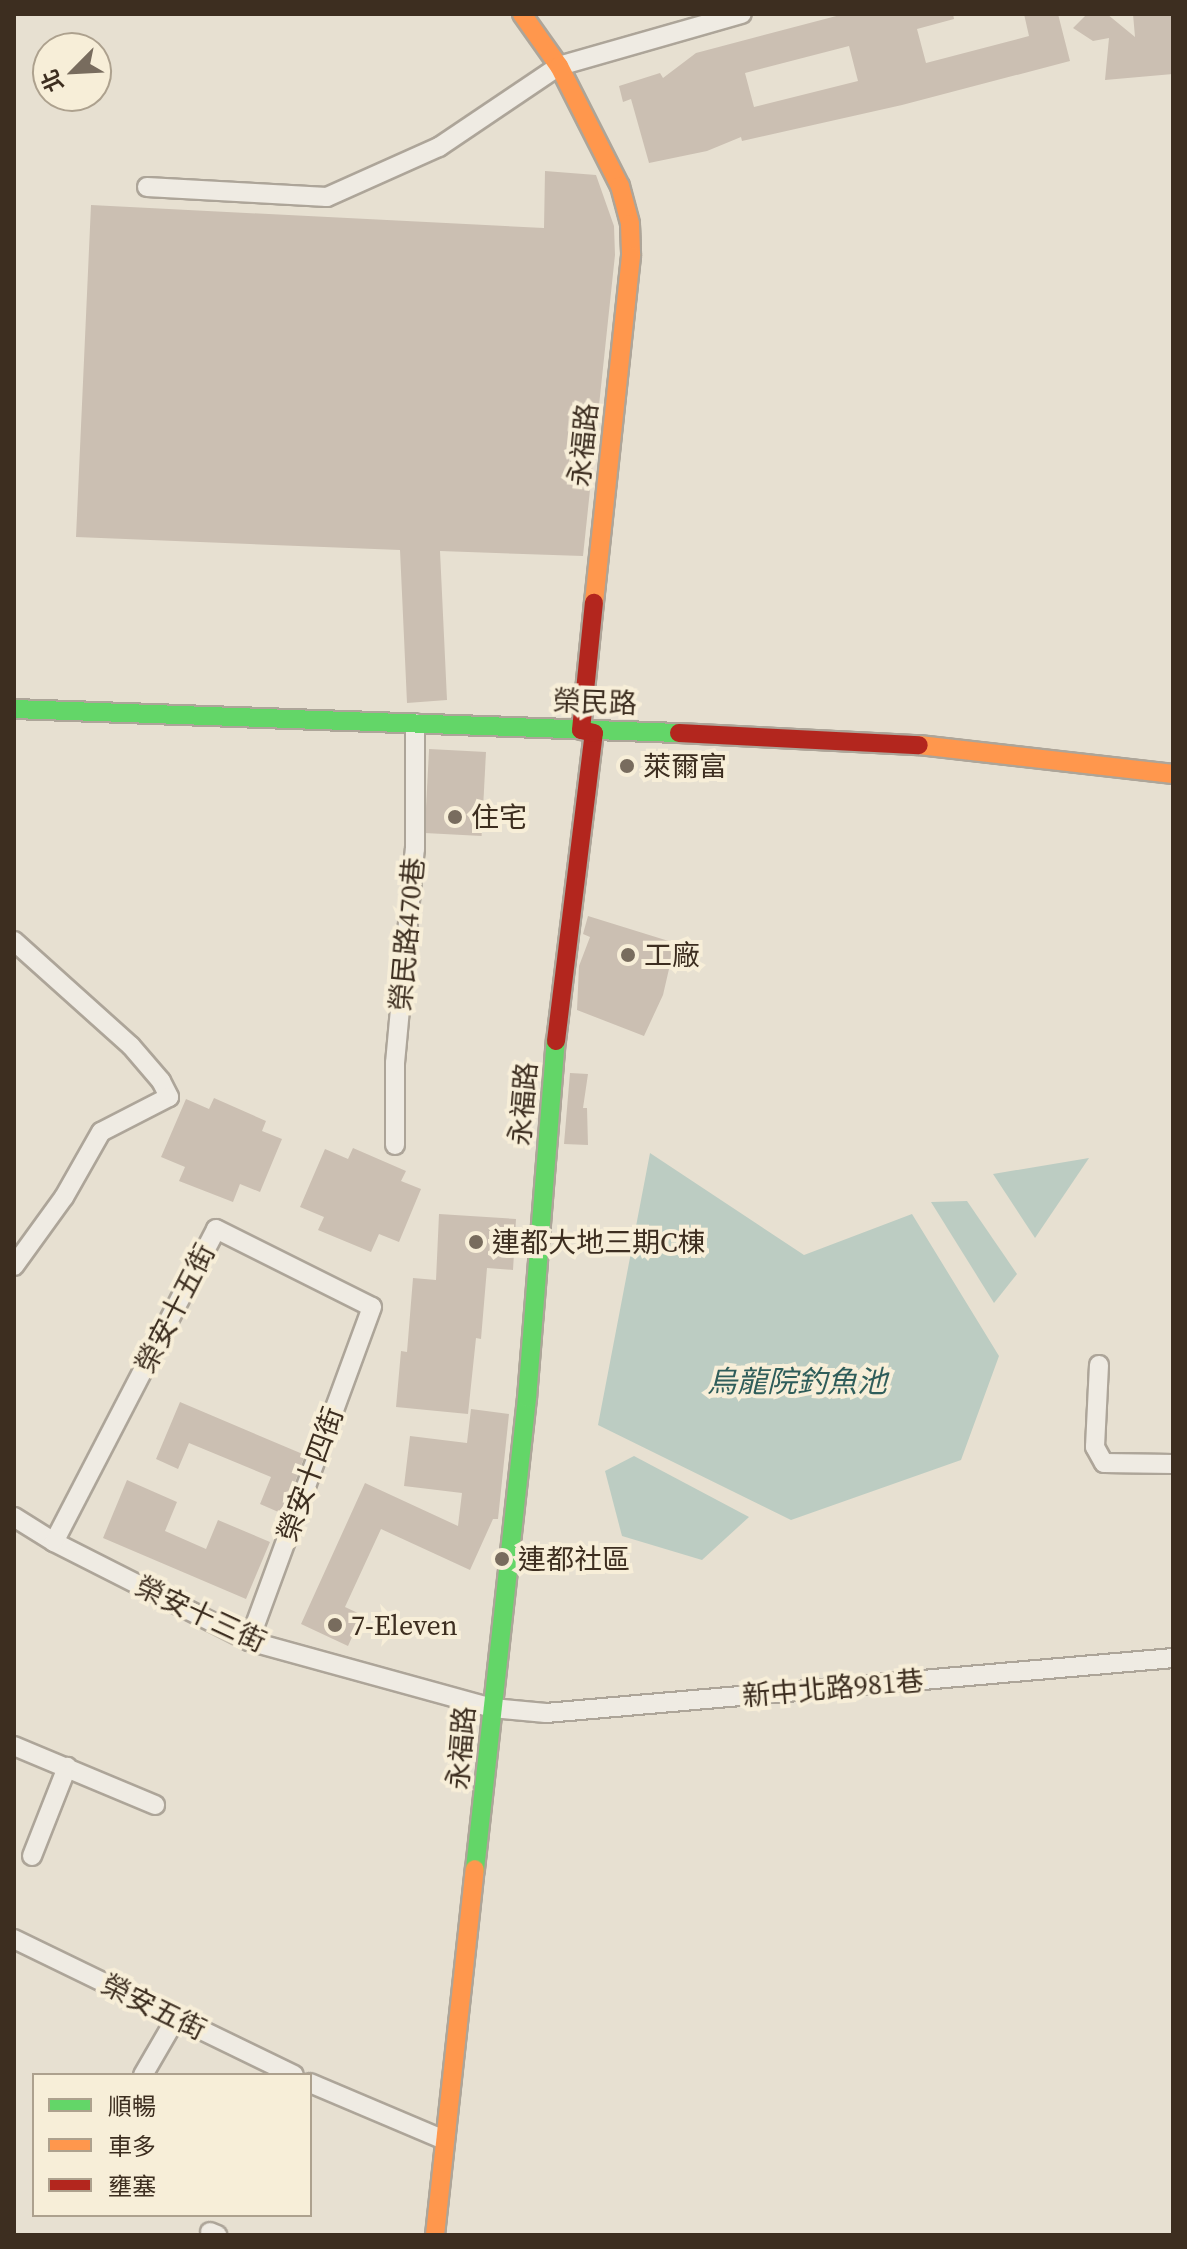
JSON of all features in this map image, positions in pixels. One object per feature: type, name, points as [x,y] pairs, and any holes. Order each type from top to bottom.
[{"type":"street","name":"永福路","points":[[435,2235],[527,1398],[562,973],[594,733],[581,730],[631,256],[630,224],[620,186],[559,66],[522,14]]},
{"type":"street","points":[[147,187],[327,197],[439,147],[559,66],[742,14]]},
{"type":"street","name":"榮民路","points":[[14,709],[887,741],[1173,774]]},
{"type":"street","name":"榮民路470巷","points":[[395,1145],[395,1063],[415,849],[415,723]]},
{"type":"street","points":[[14,941],[131,1046],[161,1081],[169,1097],[101,1132],[64,1197],[14,1266]]},
{"type":"street","name":"榮安十五街","points":[[54,1542],[216,1229],[372,1307]]},
{"type":"street","name":"榮安十四街","points":[[249,1641],[372,1307]]},
{"type":"street","points":[[1099,1365],[1095,1447],[1104,1463],[1173,1464]]},
{"type":"street","name":"榮安十三街","points":[[14,1517],[54,1542],[249,1641],[492,1708]]},
{"type":"street","name":"新中北路981巷","points":[[492,1708],[546,1713],[1173,1658]]},
{"type":"street","points":[[14,1746],[155,1805]]},
{"type":"street","points":[[32,1856],[67,1767]]},
{"type":"street","name":"榮安五街","points":[[14,1939],[290,2073]]},
{"type":"street","points":[[144,2073],[176,2018]]},
{"type":"street","points":[[312,2084],[444,2140]]},
{"type":"water","name":"烏龍院釣魚池","points":[[650,1153],[804,1255],[912,1214],[999,1356],[961,1460],[791,1520],[598,1425]]},
{"type":"water","points":[[1089,1158],[1035,1238],[993,1174]]},
{"type":"water","points":[[967,1201],[1017,1274],[994,1303],[931,1202]]},
{"type":"water","points":[[634,1456],[749,1517],[702,1560],[622,1536],[605,1471]]},
{"type":"building","points":[[844,14],[953,14],[954,19],[917,29],[926,63],[1029,36],[1024,14],[1058,14],[1070,61],[902,105],[742,141],[741,137],[707,151],[649,163],[631,99],[623,102],[619,86],[660,73],[663,78],[696,53]],"holes":[[[849,46],[858,81],[754,107],[745,73]]]},
{"type":"building","points":[[1087,14],[1107,14],[1135,37],[1133,14],[1173,14],[1173,74],[1105,80],[1109,38],[1093,41],[1073,28]]},
{"type":"building","points":[[545,171],[596,175],[614,226],[615,255],[583,556],[440,551],[447,700],[407,703],[400,550],[76,537],[91,205],[544,228]]},
{"type":"building","points":[[429,749],[486,752],[482,836],[425,833]]},
{"type":"building","points":[[588,916],[675,943],[663,995],[644,1036],[577,1010],[579,966],[590,937],[583,934]]},
{"type":"building","points":[[570,1073],[588,1074],[583,1108],[587,1108],[588,1145],[564,1144]]},
{"type":"building","points":[[214,1098],[266,1121],[262,1131],[282,1139],[260,1192],[240,1184],[233,1202],[179,1181],[185,1167],[161,1157],[186,1099],[209,1109]]},
{"type":"building","points":[[353,1148],[406,1171],[401,1181],[421,1189],[399,1242],[379,1234],[371,1252],[318,1230],[324,1217],[300,1207],[325,1149],[348,1159]]},
{"type":"building","points":[[439,1214],[516,1219],[513,1270],[487,1268],[481,1339],[476,1338],[468,1414],[396,1407],[401,1351],[407,1352],[413,1278],[436,1280]]},
{"type":"building","points":[[180,1402],[305,1455],[283,1514],[260,1504],[271,1477],[189,1443],[178,1469],[156,1459]]},
{"type":"building","points":[[471,1409],[509,1414],[498,1519],[493,1519],[470,1570],[381,1529],[345,1607],[362,1615],[348,1646],[301,1624],[365,1483],[458,1526],[462,1493],[404,1486],[410,1436],[467,1443]]},
{"type":"building","points":[[127,1480],[177,1502],[165,1531],[206,1549],[218,1520],[270,1542],[246,1599],[103,1538]]},
{"type":"traffic: fast","points":[[14,709],[679,733]]},
{"type":"traffic: fast","points":[[475,1869],[527,1398],[556,1041]]},
{"type":"traffic: slow","points":[[522,14],[559,66],[620,186],[630,224],[631,256],[594,603]]},
{"type":"traffic: slow","points":[[919,745],[1173,774]]},
{"type":"traffic: slow","points":[[435,2235],[475,1869]]},
{"type":"traffic: jam","points":[[556,1041],[594,733],[581,730],[594,603]]},
{"type":"traffic: jam","points":[[679,733],[919,745]]},
{"type":"place","name":"萊爾富","points":[[627,766]]},
{"type":"place","name":"住宅","points":[[455,817]]},
{"type":"place","name":"工廠","points":[[628,955]]},
{"type":"place","name":"連都大地三期C棟","points":[[476,1242]]},
{"type":"place","name":"連都社區","points":[[502,1559]]},
{"type":"place","name":"7-Eleven","points":[[335,1625]]}]
